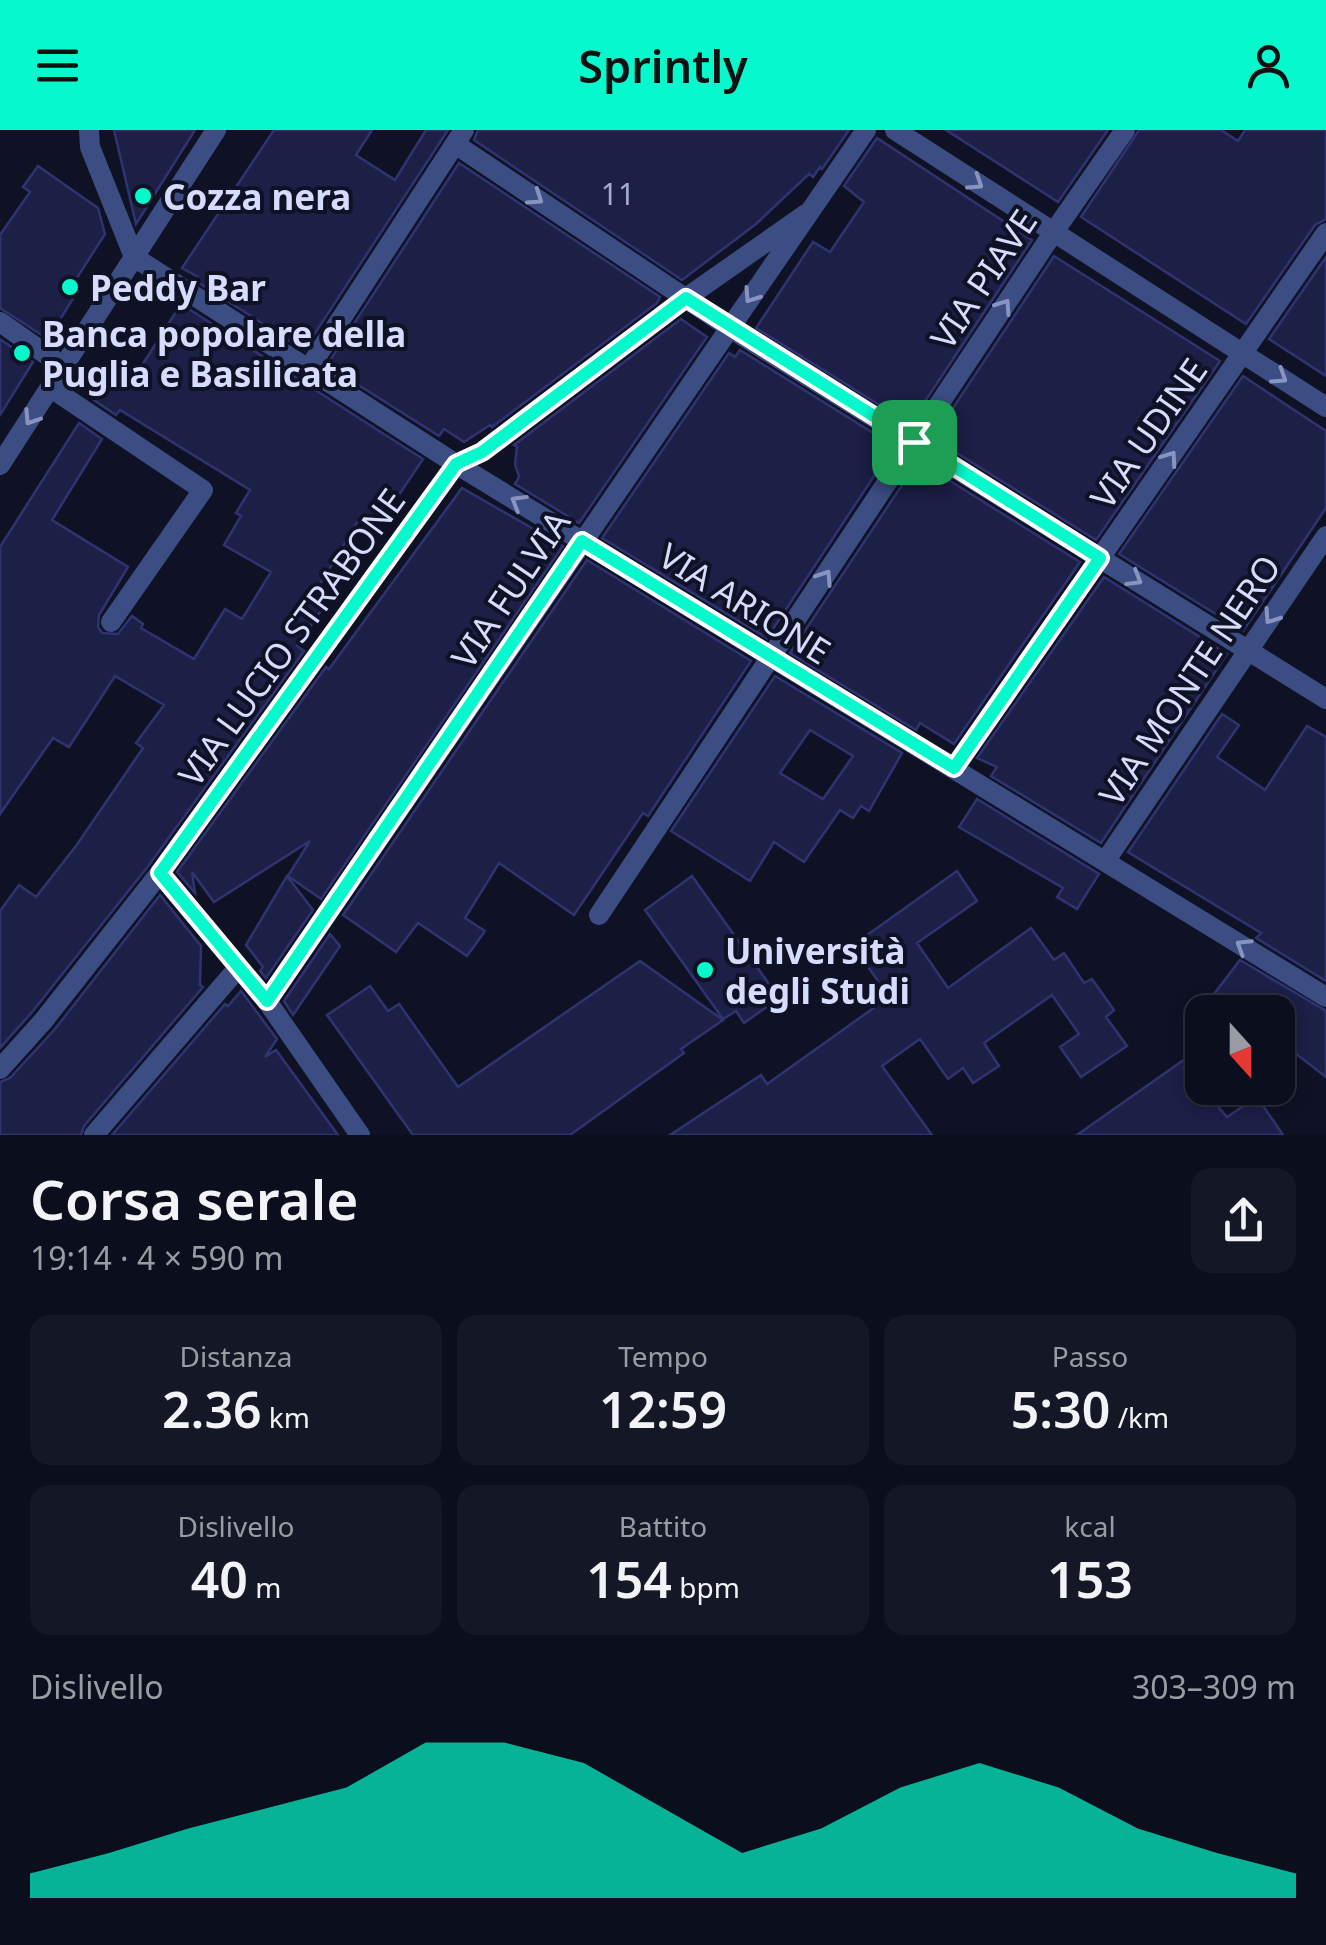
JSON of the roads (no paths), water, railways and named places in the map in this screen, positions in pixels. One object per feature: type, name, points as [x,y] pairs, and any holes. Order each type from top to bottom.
[{"type":"street","points":[[90,130],[90,147],[134,257]]},
{"type":"street","points":[[0,464],[216,130]]},
{"type":"street","name":"VIA FULVIA","points":[[267,1001],[866,130]]},
{"type":"street","points":[[895,130],[1326,407]]},
{"type":"street","name":"VIA PIAVE","points":[[598,915],[1125,130]]},
{"type":"street","points":[[307,371],[460,137],[730,328],[1326,699]]},
{"type":"street","name":"VIA FULVIA","points":[[686,298],[806,214]]},
{"type":"street","name":"VIA UDINE","points":[[954,768],[1326,233]]},
{"type":"street","name":"VIA ARIONE","points":[[134,257],[456,464],[1326,998]]},
{"type":"street","name":"VIA LUCIO STRABONE","points":[[0,1069],[44,1020],[160,873],[456,464],[482,452],[686,298]]},
{"type":"street","points":[[0,322],[64,367]]},
{"type":"street","points":[[51,388],[203,490],[111,622]]},
{"type":"street","name":"VIA MONTE NERO","points":[[1106,860],[1326,536]]},
{"type":"street","points":[[160,873],[267,1001],[360,1135]]},
{"type":"street","points":[[94,1135],[238,968]]},
{"type":"place","name":"Cozza nera","points":[[143,196]]},
{"type":"place","name":"Peddy Bar","points":[[70,287]]},
{"type":"place","name":"Banca popolare della Puglia e Basilicata","points":[[22,353]]},
{"type":"place","name":"Università degli Studi","points":[[705,970]]}]
